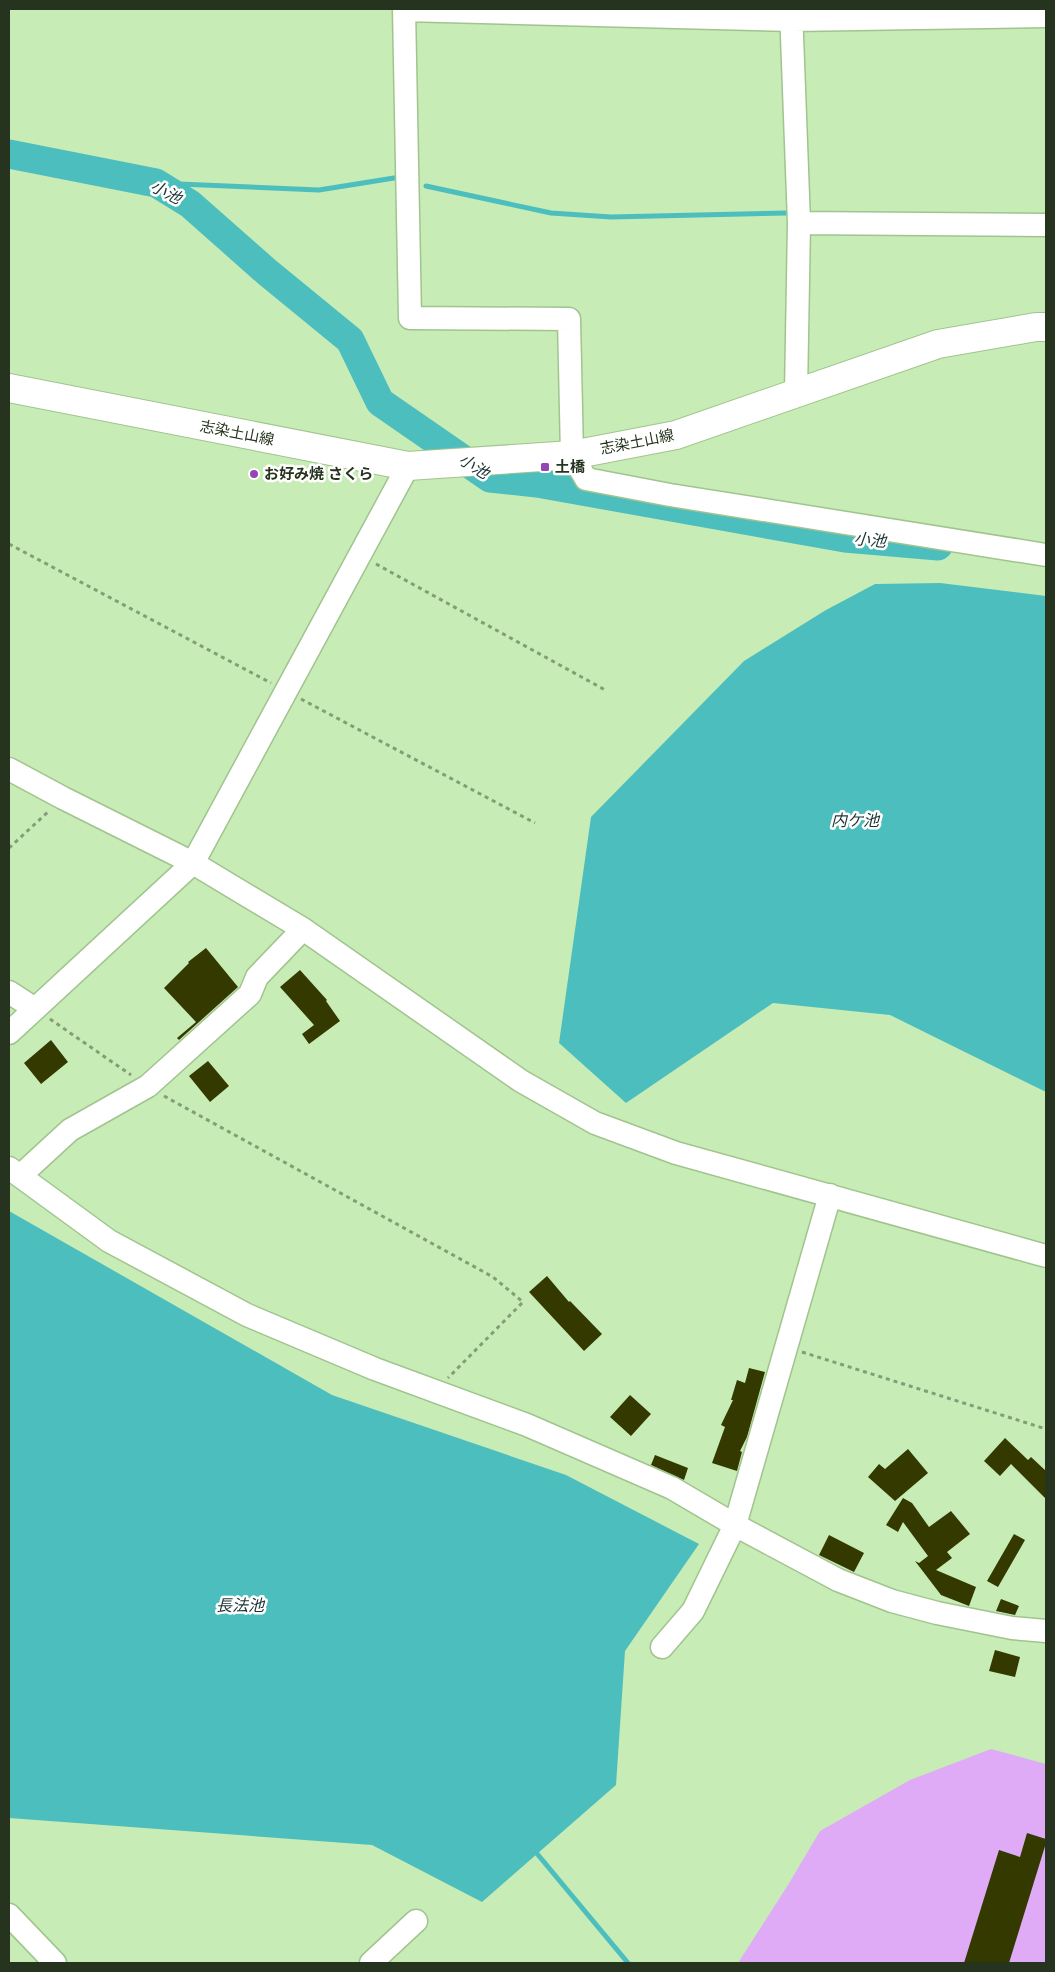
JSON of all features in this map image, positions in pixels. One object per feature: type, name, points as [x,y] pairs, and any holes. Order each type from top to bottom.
[{"type":"main road","name":"志染土山線","points":[[9,388],[408,466],[572,455],[676,435],[938,344],[1036,327],[1046,327]]},
{"type":"street","points":[[1046,16],[404,9],[410,318],[568,319],[572,455],[586,479],[680,497],[1046,554]]},
{"type":"street","points":[[792,14],[799,223],[796,393]]},
{"type":"street","points":[[799,223],[1046,225]]},
{"type":"street","points":[[9,1033],[193,864],[408,466]]},
{"type":"street","points":[[9,769],[193,864],[303,929],[521,1082],[595,1123],[676,1153],[1046,1256]]},
{"type":"street","points":[[303,929],[257,977],[250,994],[148,1086],[70,1130],[14,1172],[109,1241],[248,1315],[375,1369],[527,1426],[672,1488],[735,1525],[838,1580],[892,1601],[937,1613],[1012,1628],[1046,1631]]},
{"type":"street","points":[[9,992],[35,1009]]},
{"type":"street","points":[[662,1648],[693,1611],[735,1525],[830,1195]]},
{"type":"street","points":[[9,1915],[55,1963]]},
{"type":"street","points":[[371,1963],[416,1921]]},
{"type":"path","points":[[360,555],[607,691]]},
{"type":"path","points":[[9,848],[63,798]]},
{"type":"path","points":[[35,1009],[148,1086],[493,1277],[523,1302],[434,1391]]},
{"type":"path","points":[[787,1348],[1046,1429]]},
{"type":"shaded area","points":[[991,1749],[1046,1764],[1046,1963],[738,1963],[820,1831],[910,1780]]},
{"type":"water","name":"内ケ池","points":[[940,583],[1046,596],[1046,1092],[890,1015],[773,1003],[626,1103],[559,1043],[591,817],[744,661],[826,610],[875,584]]},
{"type":"water","name":"長法池","points":[[9,1211],[332,1395],[566,1475],[699,1544],[625,1651],[616,1785],[482,1902],[372,1845],[9,1818]]},
{"type":"building","points":[[206,948],[238,987],[179,1040],[177,1038],[196,1022],[164,988],[188,962]]},
{"type":"building","points":[[300,970],[327,1000],[340,1021],[309,1044],[302,1034],[314,1025],[280,987]]},
{"type":"building","points":[[51,1040],[68,1062],[41,1084],[24,1063]]},
{"type":"building","points":[[208,1061],[229,1086],[210,1102],[189,1076]]},
{"type":"building","points":[[547,1276],[569,1302],[602,1334],[584,1351],[529,1292]]},
{"type":"building","points":[[749,1368],[765,1372],[747,1437],[740,1451],[742,1452],[737,1471],[712,1463],[725,1427],[721,1425],[733,1400],[731,1400],[737,1380],[745,1383]]},
{"type":"building","points":[[630,1395],[651,1414],[631,1436],[610,1417]]},
{"type":"building","points":[[1005,1438],[1028,1460],[1031,1457],[1046,1471],[1046,1499],[1011,1464],[1000,1476],[984,1461]]},
{"type":"building","points":[[908,1449],[928,1473],[895,1501],[868,1477],[879,1464],[885,1469]]},
{"type":"building","points":[[655,1455],[688,1468],[684,1480],[651,1465]]},
{"type":"building","points":[[903,1498],[912,1503],[929,1527],[951,1511],[970,1534],[947,1552],[952,1558],[936,1570],[976,1587],[969,1606],[941,1595],[915,1561],[919,1563],[928,1556],[903,1522],[898,1532],[886,1525]]},
{"type":"building","points":[[1014,1534],[1025,1540],[998,1587],[987,1581]]},
{"type":"building","points":[[829,1535],[864,1553],[854,1572],[819,1555]]},
{"type":"building","points":[[1001,1599],[1019,1606],[1015,1615],[996,1611]]},
{"type":"building","points":[[995,1650],[1020,1657],[1015,1677],[989,1671]]},
{"type":"building","points":[[1027,1833],[1046,1839],[1046,1843],[1009,1963],[964,1963],[999,1850],[1020,1857]]},
{"type":"waterway","name":"小池","points":[[9,154],[156,183],[190,204],[267,272],[350,340],[380,402],[490,478],[537,483],[845,538],[938,546]]},
{"type":"waterway","points":[[156,183],[319,190],[394,178]]},
{"type":"waterway","points":[[426,186],[551,213],[611,217],[787,213]]},
{"type":"waterway","points":[[534,1850],[628,1963]]},
{"type":"place","name":"土橋","points":[[545,467]]},
{"type":"place","name":"お好み焼 さくら","points":[[254,474]]}]
